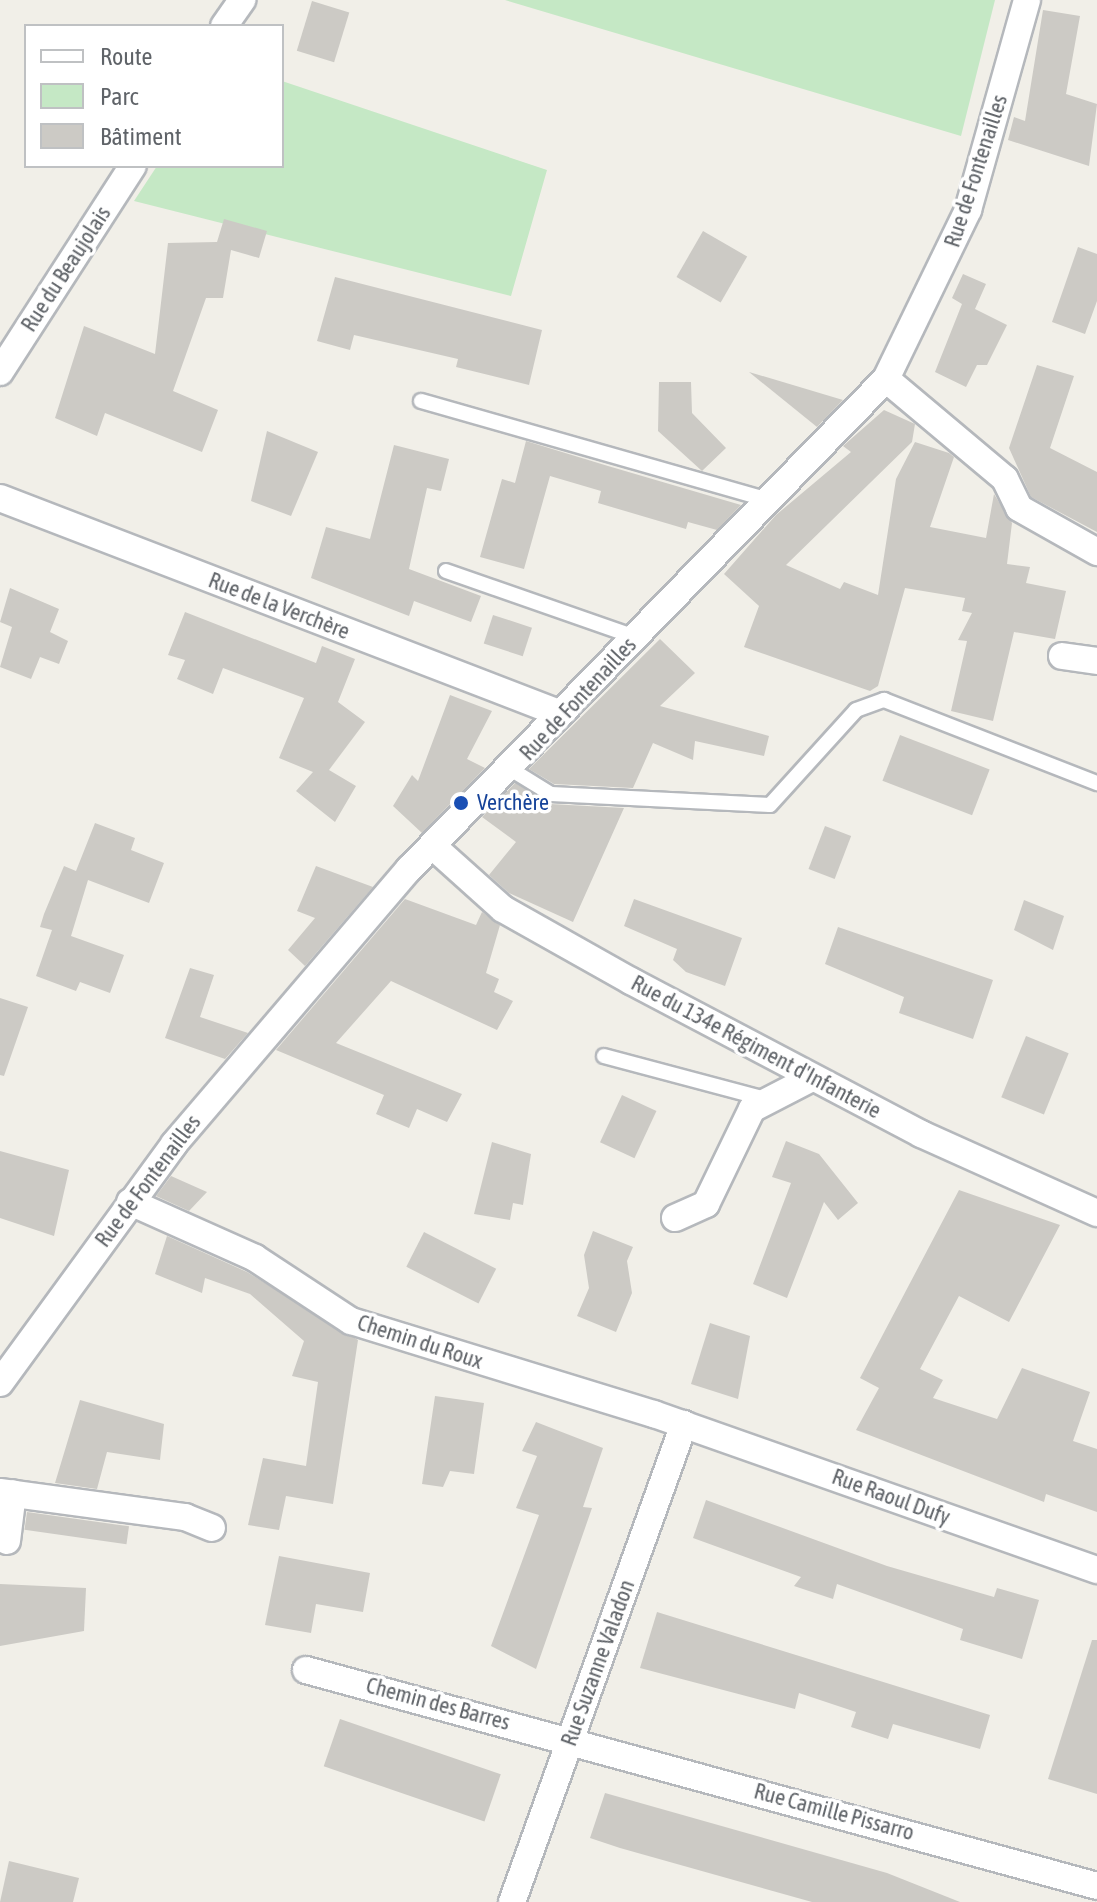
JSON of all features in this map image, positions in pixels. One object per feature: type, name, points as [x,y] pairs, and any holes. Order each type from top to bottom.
[{"type":"street","points":[[225,24],[242,0]]},
{"type":"street","name":"Rue de Fontenailles","points":[[0,1383],[130,1202],[255,1046],[435,848],[512,770],[559,713],[886,379],[968,210],[1027,0]]},
{"type":"street","name":"Rue du Beaujolais","points":[[0,372],[132,168]]},
{"type":"street","points":[[886,379],[1005,479],[1019,508],[1097,552]]},
{"type":"street","name":"Rue de la Verchère","points":[[0,498],[559,713]]},
{"type":"street","points":[[1062,656],[1097,661]]},
{"type":"street","name":"Rue du 134e Régiment d'Infanterie","points":[[435,848],[503,909],[812,1078],[1097,1213]]},
{"type":"street","points":[[675,1218],[706,1204],[752,1109],[812,1078]]},
{"type":"street","name":"Chemin du Roux","points":[[130,1202],[255,1258],[351,1321],[684,1424]]},
{"type":"street","name":"Rue Raoul Dufy","points":[[684,1424],[1097,1570]]},
{"type":"street","name":"Rue Suzanne Valadon","points":[[512,1902],[684,1424]]},
{"type":"street","points":[[7,1541],[6,1492],[185,1517],[212,1528]]},
{"type":"street","name":"Chemin des Barres","points":[[306,1670],[571,1739]]},
{"type":"street","name":"Rue Camille Pissarro","points":[[571,1739],[1097,1886]]},
{"type":"lane","points":[[421,401],[768,500]]},
{"type":"lane","points":[[446,571],[635,637]]},
{"type":"lane","points":[[512,770],[551,794],[770,805],[856,710],[884,700],[1097,783]]},
{"type":"lane","points":[[604,1056],[767,1100]]},
{"type":"green space","points":[[505,0],[995,0],[961,136]]},
{"type":"green space","points":[[284,82],[547,170],[511,296],[134,201],[156,168],[284,168]]},
{"type":"building","points":[[312,1],[349,12],[334,62],[297,51]]},
{"type":"building","points":[[1043,10],[1080,16],[1066,94],[1097,104],[1089,166],[1008,140],[1014,117],[1025,121]]},
{"type":"building","points":[[224,219],[267,231],[259,258],[231,250],[223,298],[206,298],[173,391],[218,410],[202,452],[105,413],[97,436],[55,418],[84,326],[155,354],[168,243],[217,242]]},
{"type":"building","points":[[703,231],[747,256],[721,302],[676,277]]},
{"type":"building","points":[[1078,247],[1097,254],[1097,301],[1085,334],[1052,322]]},
{"type":"building","points":[[963,274],[986,284],[975,309],[1007,325],[987,365],[977,365],[966,387],[935,372],[962,304],[952,298]]},
{"type":"building","points":[[335,277],[542,330],[529,385],[456,367],[458,359],[354,335],[350,350],[317,341]]},
{"type":"building","points":[[1037,365],[1074,376],[1050,448],[1097,472],[1097,532],[1031,497],[1009,448]]},
{"type":"building","points":[[749,372],[843,400],[817,427]]},
{"type":"building","points":[[659,382],[691,382],[692,413],[726,448],[702,471],[658,431]]},
{"type":"building","points":[[884,410],[915,424],[912,442],[786,565],[840,589],[844,582],[878,595],[896,479],[915,442],[949,453],[954,457],[930,527],[986,538],[994,494],[1012,523],[1007,564],[1030,567],[1026,583],[1066,591],[1055,639],[1014,632],[993,721],[951,711],[967,641],[958,640],[972,613],[962,611],[965,598],[905,588],[878,686],[870,691],[744,647],[759,606],[724,574],[776,515],[851,452],[843,446]]},
{"type":"building","points":[[267,431],[318,452],[291,516],[251,501]]},
{"type":"building","points":[[526,441],[741,505],[717,530],[688,522],[686,529],[598,503],[601,491],[550,476],[524,569],[480,557],[502,479],[515,483]]},
{"type":"building","points":[[394,445],[449,459],[441,491],[427,488],[409,569],[481,596],[471,622],[414,601],[409,616],[311,578],[326,527],[370,539]]},
{"type":"building","points":[[10,588],[59,609],[50,632],[68,641],[59,664],[40,657],[31,679],[0,667],[12,627],[0,622]]},
{"type":"building","points":[[185,612],[316,663],[322,646],[355,659],[338,702],[365,722],[329,770],[356,786],[335,822],[296,791],[313,772],[279,758],[304,698],[223,668],[213,694],[177,679],[185,660],[168,655]]},
{"type":"building","points":[[493,615],[532,628],[523,656],[484,644]]},
{"type":"building","points":[[660,639],[695,673],[660,706],[769,736],[764,756],[695,741],[693,760],[653,743],[633,788],[554,784],[529,769]]},
{"type":"building","points":[[450,695],[492,711],[467,759],[485,768],[422,833],[393,806],[412,775],[418,781]]},
{"type":"building","points":[[900,735],[990,769],[972,815],[882,781]]},
{"type":"building","points":[[515,783],[550,804],[624,808],[573,922],[509,893],[489,875],[516,842],[482,817]]},
{"type":"building","points":[[95,823],[135,838],[131,850],[164,863],[149,903],[88,880],[71,936],[124,955],[110,993],[80,982],[76,991],[36,976],[52,930],[40,927],[44,914],[64,866],[76,871]]},
{"type":"building","points":[[825,826],[851,836],[835,879],[809,869]]},
{"type":"building","points":[[316,866],[373,887],[305,966],[288,950],[315,918],[297,911]]},
{"type":"building","points":[[405,899],[476,925],[482,912],[500,925],[486,973],[499,979],[494,992],[513,1001],[497,1030],[391,981],[336,1043],[462,1094],[447,1122],[417,1109],[409,1128],[376,1114],[384,1095],[276,1050]]},
{"type":"building","points":[[634,899],[742,938],[725,986],[686,972],[673,960],[677,949],[624,926]]},
{"type":"building","points":[[1024,900],[1064,916],[1053,950],[1014,930]]},
{"type":"building","points":[[838,927],[993,980],[973,1039],[899,1013],[904,997],[825,964]]},
{"type":"building","points":[[190,968],[214,975],[200,1017],[248,1033],[225,1059],[165,1038]]},
{"type":"building","points":[[0,998],[28,1007],[4,1076],[0,1075]]},
{"type":"building","points":[[1026,1036],[1069,1053],[1044,1114],[1001,1097]]},
{"type":"building","points":[[622,1095],[656,1111],[634,1158],[600,1142]]},
{"type":"building","points":[[786,1141],[819,1154],[858,1203],[838,1220],[824,1202],[787,1298],[753,1284],[791,1183],[772,1177]]},
{"type":"building","points":[[492,1142],[531,1154],[523,1205],[513,1203],[510,1220],[474,1214]]},
{"type":"building","points":[[0,1151],[69,1170],[54,1236],[0,1218]]},
{"type":"building","points":[[171,1176],[207,1192],[189,1211],[156,1196]]},
{"type":"building","points":[[959,1190],[1060,1225],[1009,1322],[959,1296],[920,1369],[943,1380],[933,1398],[997,1419],[1022,1368],[1090,1392],[1073,1441],[1097,1449],[1097,1512],[1046,1494],[1044,1502],[856,1430],[879,1388],[860,1378]]},
{"type":"building","points":[[593,1231],[633,1247],[627,1261],[632,1293],[616,1332],[577,1316],[589,1288],[584,1255]]},
{"type":"building","points":[[424,1232],[496,1269],[478,1304],[406,1267]]},
{"type":"building","points":[[167,1236],[247,1272],[358,1340],[333,1504],[286,1496],[279,1530],[248,1525],[263,1458],[306,1466],[318,1382],[292,1376],[304,1341],[250,1294],[205,1278],[202,1293],[155,1274]]},
{"type":"building","points":[[710,1323],[750,1336],[738,1399],[691,1384]]},
{"type":"building","points":[[435,1396],[484,1403],[474,1474],[450,1471],[443,1487],[422,1484]]},
{"type":"building","points":[[80,1400],[164,1424],[160,1460],[107,1452],[97,1489],[55,1483]]},
{"type":"building","points":[[536,1422],[603,1448],[583,1507],[592,1508],[536,1669],[491,1646],[539,1515],[516,1508],[537,1456],[522,1451]]},
{"type":"building","points":[[706,1500],[887,1566],[994,1597],[997,1588],[1039,1600],[1022,1659],[960,1640],[963,1629],[837,1584],[833,1599],[794,1586],[801,1577],[693,1538]]},
{"type":"building","points":[[27,1512],[129,1526],[126,1544],[24,1530]]},
{"type":"building","points":[[279,1556],[370,1573],[363,1612],[316,1604],[311,1633],[265,1625]]},
{"type":"building","points":[[0,1584],[86,1588],[84,1631],[0,1646]]},
{"type":"building","points":[[657,1612],[990,1715],[980,1749],[893,1724],[888,1739],[851,1727],[856,1712],[799,1693],[795,1709],[640,1668]]},
{"type":"building","points":[[1092,1640],[1097,1640],[1097,1794],[1048,1779]]},
{"type":"building","points":[[340,1719],[501,1774],[484,1822],[324,1766]]},
{"type":"building","points":[[605,1793],[887,1873],[960,1902],[812,1902],[620,1848],[590,1838]]},
{"type":"building","points":[[9,1861],[79,1878],[73,1902],[0,1902]]},
{"type":"place","name":"Verchère","points":[[461,803]]}]
